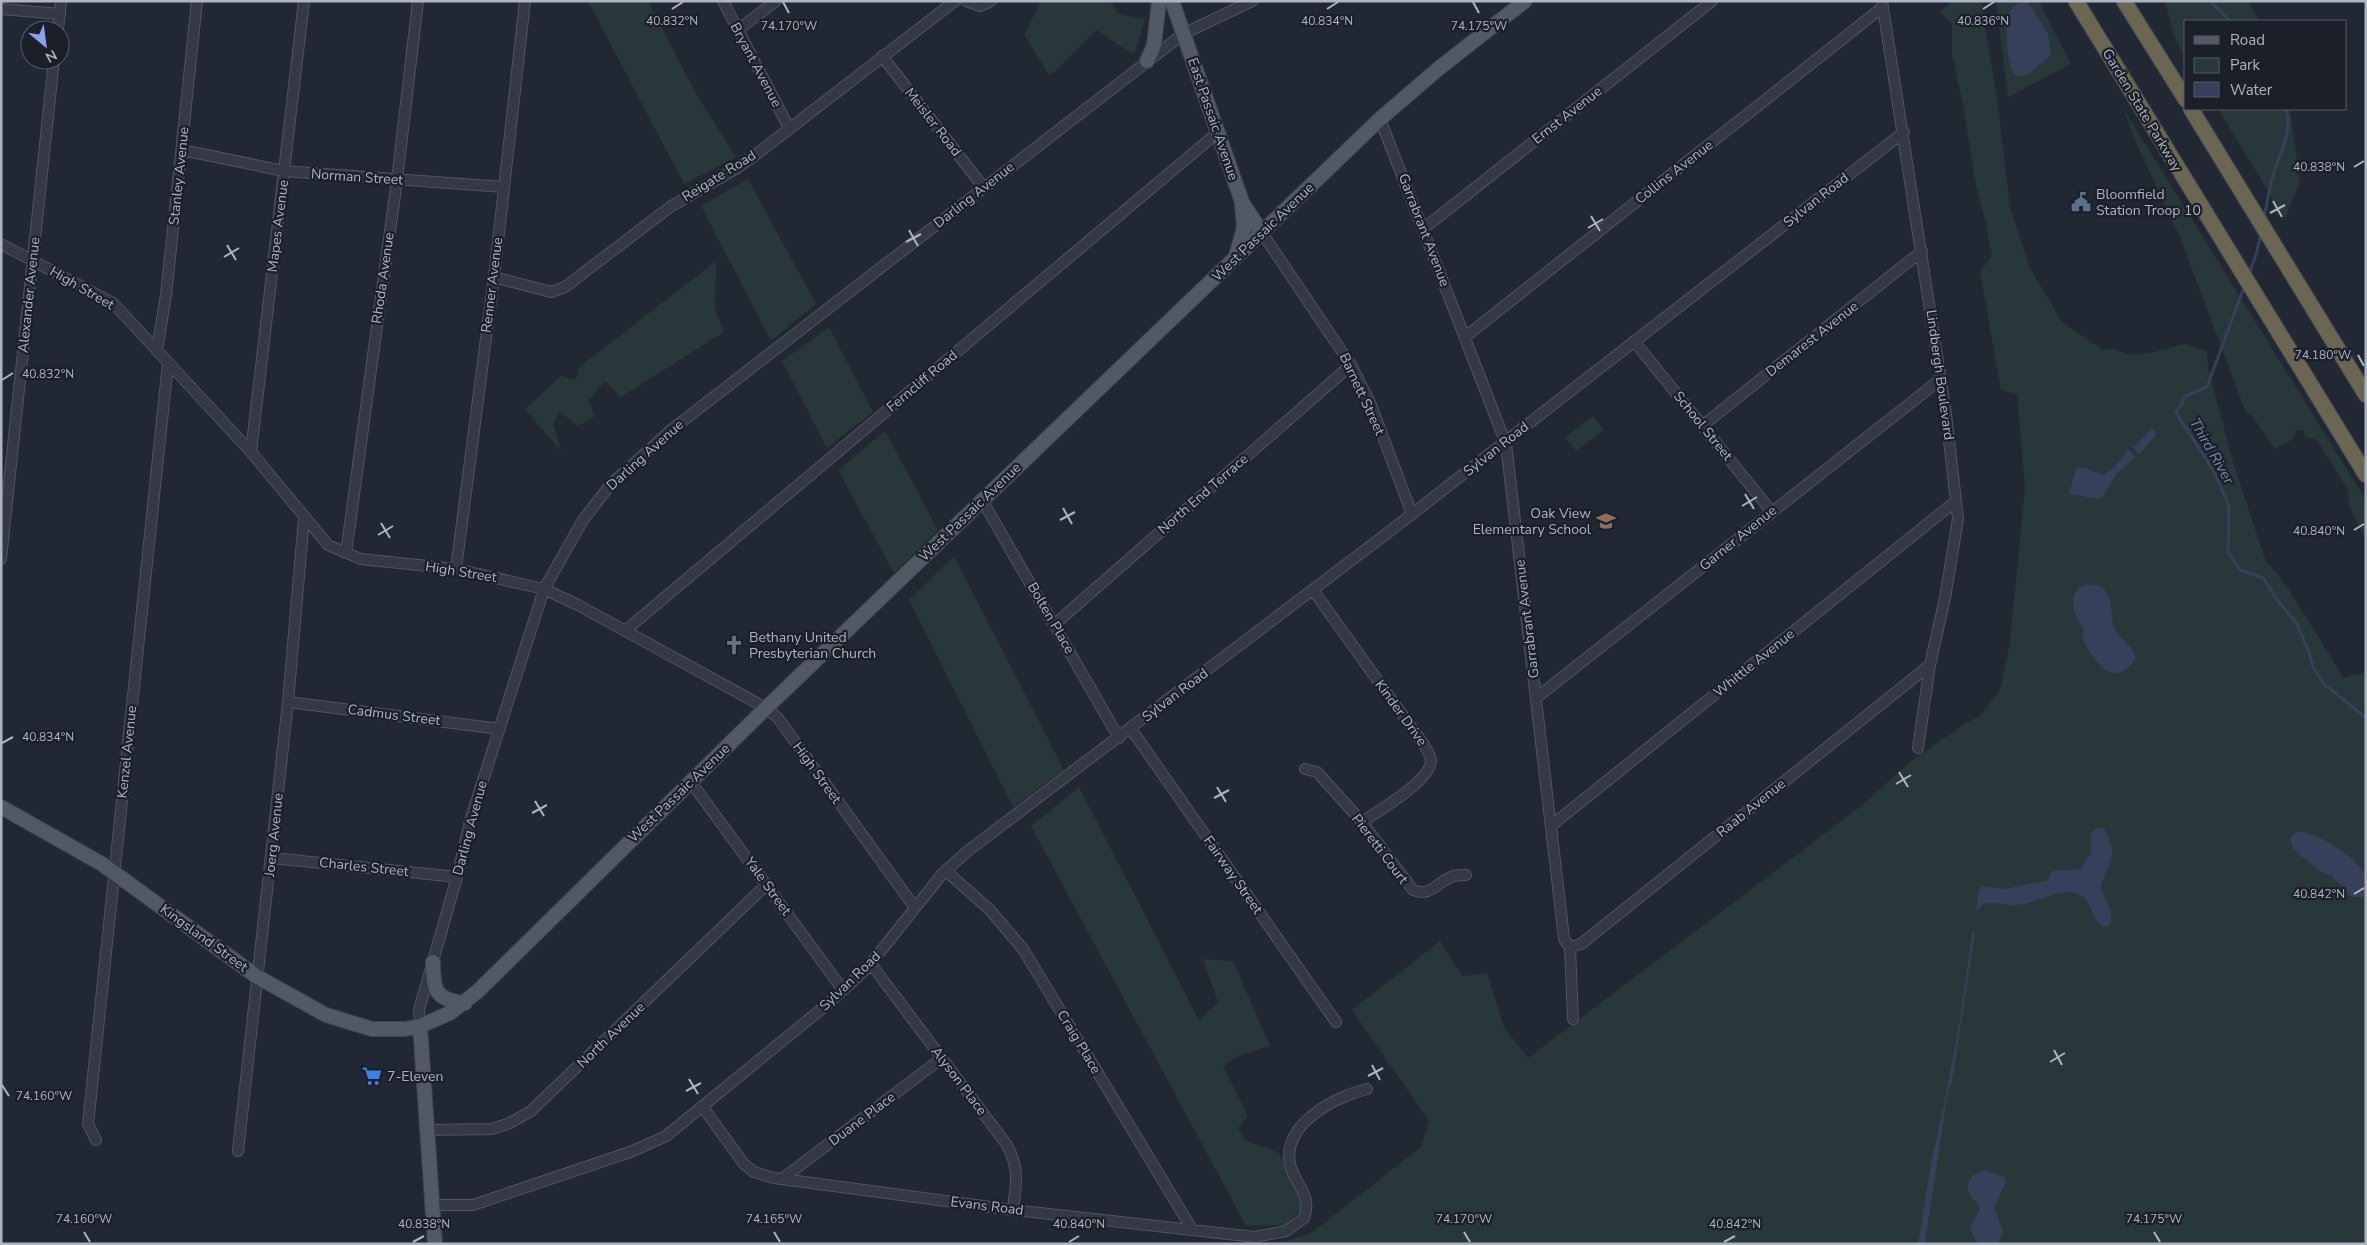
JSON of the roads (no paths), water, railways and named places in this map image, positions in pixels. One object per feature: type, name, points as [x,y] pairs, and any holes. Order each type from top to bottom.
[{"type":"highway","name":"Garden State Parkway","points":[[2076,1],[2366,475]]},
{"type":"highway","points":[[2124,1],[2184,97]]},
{"type":"highway","points":[[2192,110],[2366,395]]},
{"type":"main road","points":[[1148,61],[1154,45],[1159,1]]},
{"type":"main road","name":"East Passaic Avenue","points":[[1172,1],[1242,202],[1262,233]]},
{"type":"main road","name":"West Passaic Avenue","points":[[420,1026],[450,1013],[465,1003],[766,708],[1380,118],[1517,3]]},
{"type":"main road","points":[[1235,258],[1244,228],[1242,202]]},
{"type":"main road","name":"Kingsland Street","points":[[1,808],[114,872],[256,976],[326,1015],[372,1029],[405,1029],[420,1026]]},
{"type":"main road","points":[[433,962],[434,986],[438,994],[449,1001],[465,1003]]},
{"type":"main road","name":"Darling Avenue","points":[[420,1026],[435,1244]]},
{"type":"street","points":[[59,20],[61,1]]},
{"type":"street","name":"Stanley Avenue","points":[[157,350],[166,295],[197,1]]},
{"type":"street","name":"Mapes Avenue","points":[[251,452],[304,1]]},
{"type":"street","name":"Rhoda Avenue","points":[[346,554],[397,180],[418,1]]},
{"type":"street","name":"Renner Avenue","points":[[456,569],[494,277],[525,1]]},
{"type":"street","name":"Bryant Avenue","points":[[723,1],[789,128]]},
{"type":"street","points":[[738,30],[776,1]]},
{"type":"street","name":"Reigate Road","points":[[494,277],[551,292],[565,287],[670,207],[737,168],[955,1]]},
{"type":"street","points":[[966,1],[980,6],[991,1]]},
{"type":"street","name":"Darling Avenue","points":[[420,1026],[419,1010],[457,877],[470,821],[544,589],[584,520],[618,478],[671,430],[1183,34],[1252,1]]},
{"type":"street","name":"Ernst Avenue","points":[[1423,229],[1712,1]]},
{"type":"street","name":"Lindbergh Boulevard","points":[[1882,4],[1904,132],[1941,379],[1958,519],[1930,665],[1918,748]]},
{"type":"street","name":"Collins Avenue","points":[[1465,337],[1882,4]]},
{"type":"street","points":[[1,9],[60,14]]},
{"type":"street","name":"Meisler Road","points":[[882,56],[984,188]]},
{"type":"street","name":"Alexander Avenue","points":[[1,559],[53,70]]},
{"type":"street","name":"Garrabrant Avenue","points":[[1380,118],[1505,442],[1565,940],[1570,947],[1573,1019]]},
{"type":"street","name":"Ferncliff Road","points":[[626,630],[1217,132]]},
{"type":"street","name":"Sylvan Road","points":[[432,1205],[473,1205],[634,1152],[666,1136],[843,990],[871,964],[946,871],[969,850],[1412,514],[1904,132]]},
{"type":"street","name":"Norman Street","points":[[182,150],[284,171],[504,187]]},
{"type":"street","name":"Barnett Street","points":[[1262,233],[1351,365],[1371,406],[1412,514]]},
{"type":"street","name":"High Street","points":[[1,244],[113,303],[251,452],[328,545],[362,559],[456,569],[544,589],[626,630],[766,708],[778,718],[915,908]]},
{"type":"street","name":"Demarest Avenue","points":[[1702,426],[1922,251]]},
{"type":"street","name":"School Street","points":[[1634,341],[1771,511]]},
{"type":"street","name":"Kenzel Avenue","points":[[96,1140],[88,1124],[168,363]]},
{"type":"street","name":"North End Terrace","points":[[1055,624],[1351,365]]},
{"type":"street","name":"Garner Avenue","points":[[1536,698],[1941,379]]},
{"type":"street","name":"Bolten Place","points":[[982,500],[1119,738]]},
{"type":"street","name":"Whittle Avenue","points":[[1552,825],[1956,501]]},
{"type":"street","name":"Joerg Avenue","points":[[238,1151],[256,976],[272,858],[304,518]]},
{"type":"street","name":"Kinder Drive","points":[[1313,590],[1424,745],[1431,762],[1421,780],[1362,822]]},
{"type":"street","name":"Raab Avenue","points":[[1570,947],[1581,944],[1930,665]]},
{"type":"street","name":"Cadmus Street","points":[[288,702],[500,729]]},
{"type":"street","name":"Fairway Street","points":[[1131,729],[1336,1022]]},
{"type":"street","name":"Pieretti Court","points":[[1305,769],[1317,772],[1362,822],[1413,890],[1424,893],[1431,891],[1452,876],[1466,875]]},
{"type":"street","name":"Yale Street","points":[[691,782],[843,990]]},
{"type":"street","name":"Charles Street","points":[[272,858],[457,877]]},
{"type":"street","name":"Craig Place","points":[[946,871],[990,910],[1023,949],[1192,1229]]},
{"type":"street","name":"North Avenue","points":[[428,1130],[492,1129],[510,1123],[531,1111],[767,884]]},
{"type":"street","name":"Alyson Place","points":[[871,964],[1007,1145],[1015,1160],[1018,1174],[1013,1210]]},
{"type":"street","name":"Duane Place","points":[[782,1179],[942,1058]]},
{"type":"street","name":"Evans Road","points":[[702,1106],[744,1164],[754,1172],[782,1179],[1013,1210],[1255,1237],[1286,1231],[1297,1225],[1304,1218],[1308,1202],[1290,1165],[1291,1148],[1296,1133],[1308,1119],[1333,1101],[1346,1094],[1367,1089]]},
{"type":"water","points":[[2020,1],[2028,1],[2048,34],[2051,55],[2027,75],[2016,76],[2012,71],[2008,56],[2006,15]]},
{"type":"water","points":[[2152,428],[2157,434],[2139,454],[2131,445],[2135,446]]},
{"type":"water","points":[[2128,450],[2136,457],[2117,473],[2102,497],[2098,499],[2069,494],[2076,469],[2085,468],[2103,475],[2115,467]]},
{"type":"water","points":[[2088,585],[2096,585],[2106,592],[2115,629],[2135,654],[2135,660],[2118,673],[2113,673],[2103,668],[2087,648],[2083,639],[2083,629],[2074,611],[2073,599],[2078,590]]},
{"type":"water","points":[[2096,828],[2104,829],[2111,844],[2111,858],[2101,885],[2110,910],[2110,925],[2104,927],[2097,921],[2086,899],[2075,893],[2067,892],[2023,904],[1988,903],[1976,911],[1979,890],[1982,886],[2005,889],[2049,880],[2049,874],[2053,871],[2081,869],[2091,853],[2091,832]]},
{"type":"water","points":[[2296,832],[2314,836],[2325,841],[2355,861],[2366,877],[2366,897],[2352,897],[2332,876],[2320,871],[2301,856],[2293,848],[2290,838]]},
{"type":"water","points":[[1972,932],[1975,933],[1952,1082],[1948,1091],[1925,1244],[1918,1244],[1932,1159],[1961,1014]]},
{"type":"water","points":[[1984,1170],[2004,1177],[2006,1181],[1995,1207],[2002,1230],[1997,1244],[1978,1244],[1970,1229],[1980,1208],[1968,1191],[1968,1183],[1973,1176]]},
{"type":"waterway","name":"Third River","points":[[2210,1],[2229,20]]},
{"type":"waterway","name":"Third River","points":[[2264,217],[2272,178],[2287,135],[2288,117],[2286,110]]},
{"type":"waterway","name":"Third River","points":[[2249,275],[2261,233]]},
{"type":"waterway","name":"Third River","points":[[2245,285],[2207,387],[2186,396],[2176,413],[2212,468],[2229,506],[2228,552],[2240,570],[2263,578],[2278,601],[2296,623],[2308,649],[2313,667],[2324,684],[2366,718]]},
{"type":"place","name":"Bloomfield Station Troop 10","points":[[2081,202]]},
{"type":"place","name":"Oak View Elementary School","points":[[1606,521]]},
{"type":"place","name":"Bethany United Presbyterian Church","points":[[734,645]]},
{"type":"place","name":"7-Eleven","points":[[372,1076]]}]
